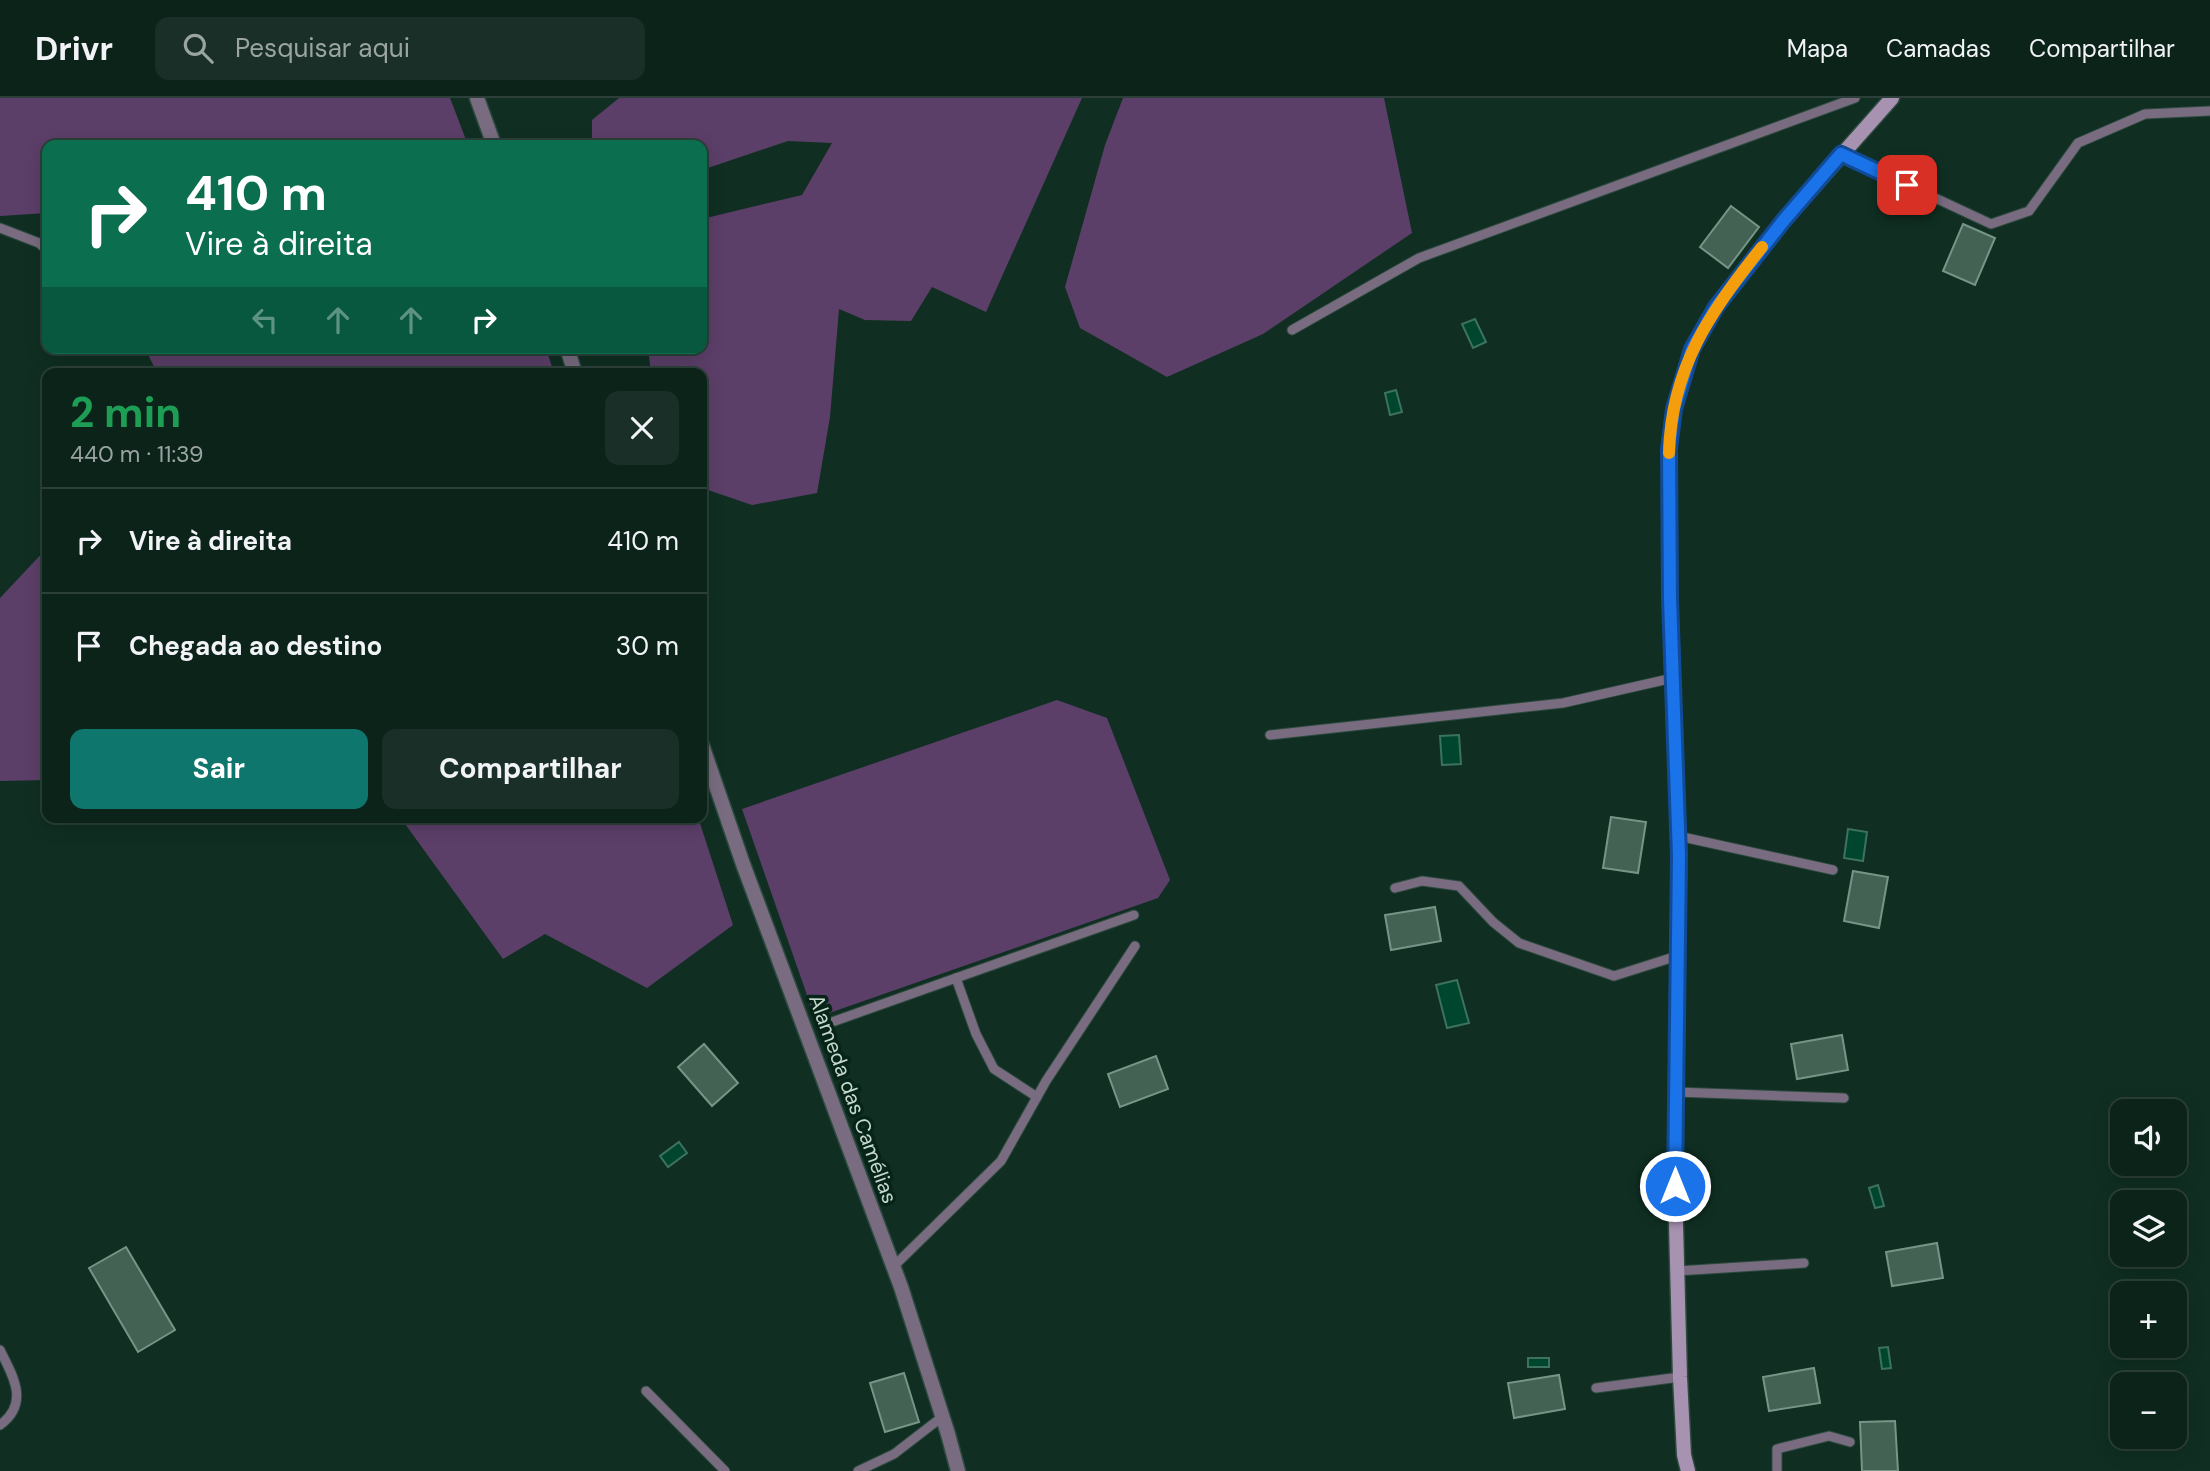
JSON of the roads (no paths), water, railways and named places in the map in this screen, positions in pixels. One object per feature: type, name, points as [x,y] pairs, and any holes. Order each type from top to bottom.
[{"type":"street","points":[[477,98],[492,140]]},
{"type":"street","points":[[1688,1471],[1684,1455],[1677,1271],[1678,836],[1669,449],[1674,409],[1692,349],[1716,307],[1784,220],[1892,98]]},
{"type":"street","name":"Alameda das Camélias","points":[[707,760],[743,864],[893,1267],[958,1471]]},
{"type":"lane","points":[[1292,330],[1419,258],[1855,98]]},
{"type":"lane","points":[[1841,154],[1991,224],[2029,211],[2078,143],[2145,114],[2210,111]]},
{"type":"lane","points":[[0,228],[42,246]]},
{"type":"lane","points":[[1269,735],[1563,703],[1673,678]]},
{"type":"lane","points":[[1678,836],[1833,870]]},
{"type":"lane","points":[[1395,888],[1422,881],[1459,886],[1493,922],[1519,943],[1614,976],[1678,956]]},
{"type":"lane","points":[[832,1022],[1134,915]]},
{"type":"lane","points":[[893,1267],[1001,1161],[1037,1097],[1135,946]]},
{"type":"lane","points":[[956,978],[976,1034],[993,1069],[1037,1097]]},
{"type":"lane","points":[[1676,1092],[1844,1098]]},
{"type":"lane","points":[[1677,1271],[1804,1263]]},
{"type":"lane","points":[[0,1350],[16,1380],[16,1404],[0,1425]]},
{"type":"lane","points":[[1596,1388],[1680,1377]]},
{"type":"lane","points":[[646,1391],[725,1471]]},
{"type":"lane","points":[[858,1471],[894,1454],[942,1417]]},
{"type":"lane","points":[[1777,1471],[1777,1449],[1829,1436],[1850,1442]]}]
